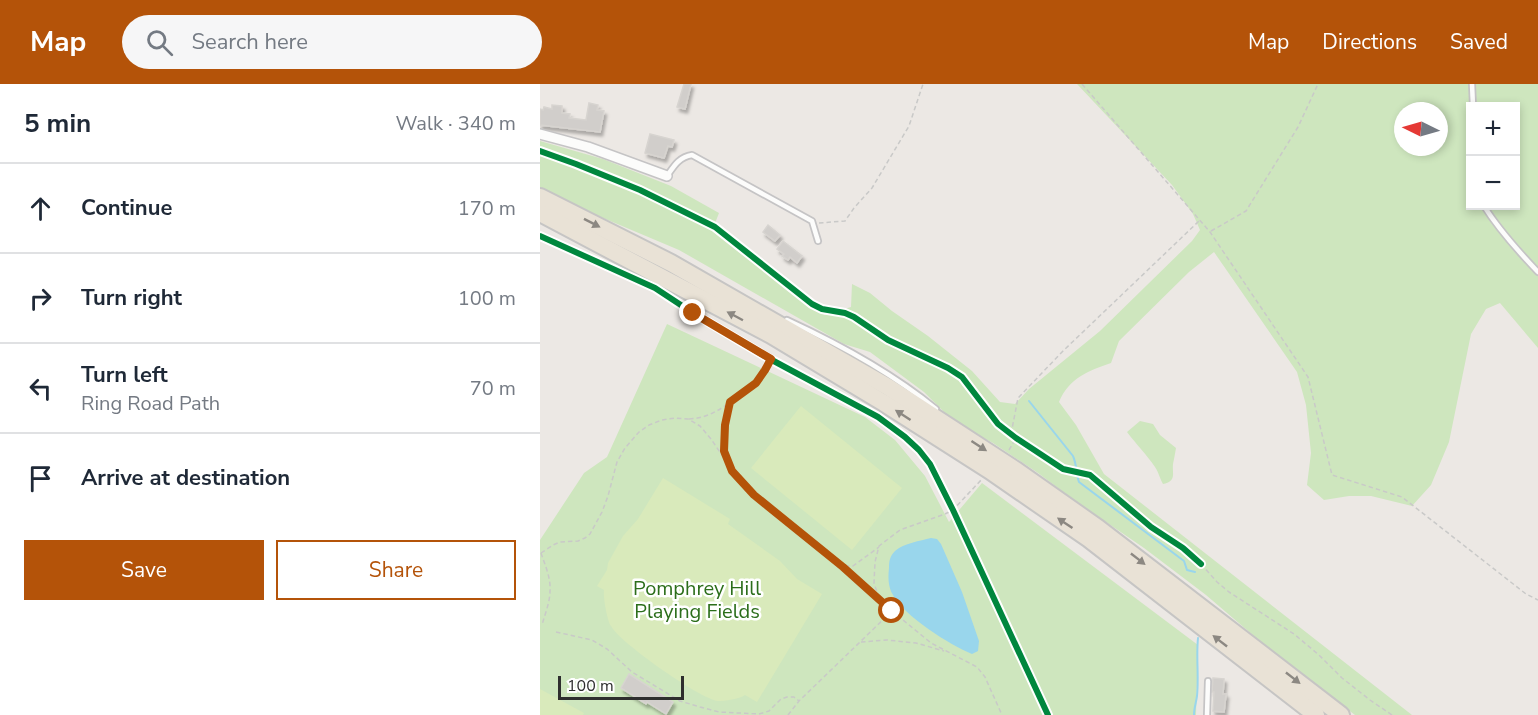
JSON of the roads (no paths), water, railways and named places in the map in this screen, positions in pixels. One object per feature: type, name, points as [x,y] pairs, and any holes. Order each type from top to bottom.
[{"type":"highway","points":[[540,197],[671,263],[888,387],[1017,471],[1098,528],[1341,715]]},
{"type":"highway","points":[[540,213],[771,335],[989,470],[1089,539],[1316,715]]},
{"type":"street","points":[[540,134],[588,147],[667,176]]},
{"type":"lane","points":[[1472,84],[1473,102]]},
{"type":"lane","points":[[667,176],[678,160],[692,155],[812,221],[818,241]]},
{"type":"lane","points":[[1486,210],[1519,252],[1538,272]]},
{"type":"lane","points":[[760,314],[781,317],[871,363],[914,391],[944,416],[956,431]]},
{"type":"lane","points":[[1207,715],[1208,681]]},
{"type":"water","points":[[931,538],[937,539],[941,544],[962,592],[979,641],[978,651],[972,654],[940,637],[917,621],[899,603],[890,589],[889,563],[893,553],[907,544]]},
{"type":"waterway","points":[[1029,401],[1073,456],[1079,482],[1184,561],[1187,570],[1195,572]]},
{"type":"waterway","points":[[1194,715],[1198,689],[1198,638]]},
{"type":"park label","name":"Pomphrey Hill Playing Fields","points":[[697,600]]}]
